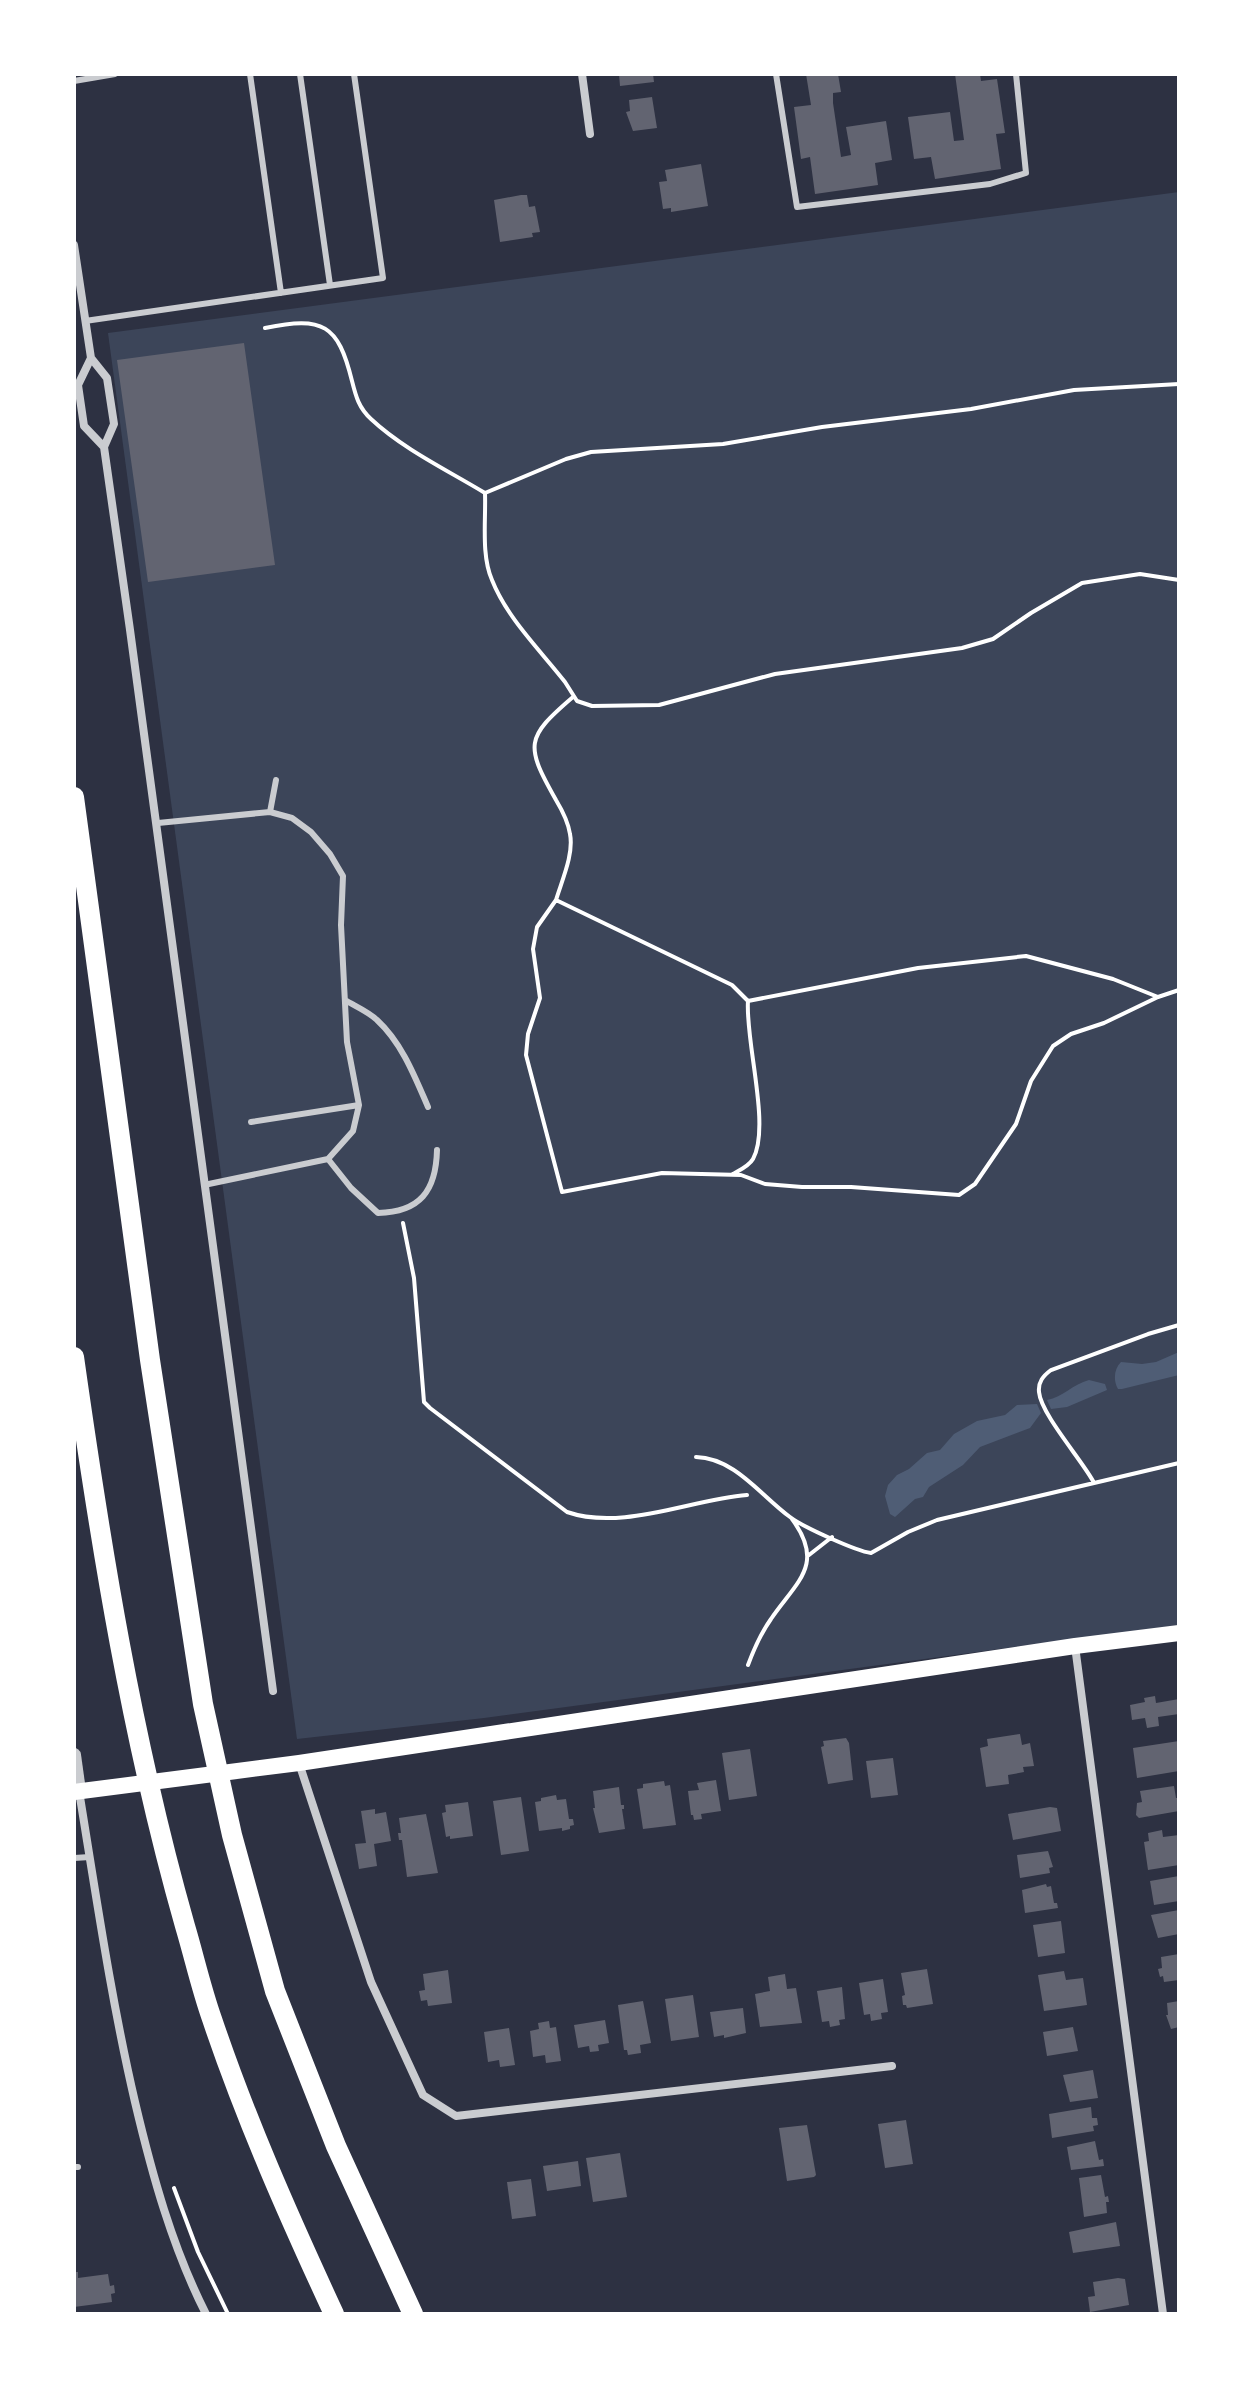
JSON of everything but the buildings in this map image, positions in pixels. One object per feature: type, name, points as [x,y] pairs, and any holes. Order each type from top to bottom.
[{"type":"highway","points":[[74,797],[150,1360],[203,1704],[232,1835],[275,1991],[336,2146],[413,2314]]},
{"type":"highway","points":[[74,1357],[93,1490],[131,1703],[164,1850],[211,2018],[277,2191],[334,2314]]},
{"type":"main road","points":[[77,1791],[299,1763],[1179,1633]]},
{"type":"street","points":[[582,74],[590,134]]},
{"type":"street","points":[[74,245],[91,358],[107,378],[114,424],[104,447],[158,823],[273,1691]]},
{"type":"street","points":[[91,358],[78,385],[84,426],[104,447]]},
{"type":"street","points":[[1075,1646],[1163,2314]]},
{"type":"street","points":[[74,1755],[77,1791],[114,2010],[148,2158],[184,2271],[206,2314]]},
{"type":"street","points":[[299,1763],[371,1982],[423,2095],[456,2116],[892,2066]]},
{"type":"lane","points":[[74,81],[115,74]]},
{"type":"lane","points":[[250,74],[281,293]]},
{"type":"lane","points":[[300,74],[330,285]]},
{"type":"lane","points":[[85,321],[383,278],[354,74]]},
{"type":"lane","points":[[776,74],[797,207],[990,184],[1026,173],[1016,74]]},
{"type":"lane","points":[[270,812],[276,780]]},
{"type":"lane","points":[[158,823],[270,812],[292,818],[311,832],[330,854],[343,876],[341,925],[347,1042],[359,1105],[353,1131],[328,1159],[204,1185]]},
{"type":"lane","points":[[345,1000],[377,1020],[391,1037],[409,1064],[428,1107]]},
{"type":"lane","points":[[251,1122],[359,1105]]},
{"type":"lane","points":[[328,1159],[351,1188],[378,1213],[401,1212],[415,1204],[432,1184],[437,1171],[437,1150]]},
{"type":"lane","points":[[74,1858],[90,1857]]},
{"type":"path","points":[[265,328],[302,323],[327,328],[339,341],[347,359],[358,405],[372,420],[485,493]]},
{"type":"path","points":[[485,493],[566,459],[591,452],[723,444],[822,427],[971,409],[1074,390],[1179,384]]},
{"type":"path","points":[[485,493],[491,579],[511,614],[559,674],[573,697],[592,706],[659,705],[775,674],[962,648],[993,639],[1082,583],[1140,574],[1179,580]]},
{"type":"path","points":[[573,697],[539,729],[533,742],[535,757],[568,822],[571,837],[556,900],[537,927],[533,949],[540,998],[528,1034],[526,1055],[562,1192],[662,1173],[733,1175],[765,1184],[802,1187],[851,1187],[959,1195],[975,1184],[1016,1124],[1031,1081],[1053,1046],[1071,1034],[1179,990]]},
{"type":"path","points":[[556,900],[732,985],[748,1001],[758,1135],[753,1158],[733,1175]]},
{"type":"path","points":[[748,1001],[918,968],[1026,956],[1113,979],[1158,997]]},
{"type":"path","points":[[401,1212],[414,1278],[424,1402],[430,1408],[567,1512],[585,1518],[618,1519],[721,1497],[747,1495]]},
{"type":"path","points":[[1093,1481],[1047,1413],[1039,1396],[1043,1376],[1051,1370],[1179,1325]]},
{"type":"path","points":[[696,1457],[710,1458],[723,1464],[790,1517],[871,1553],[937,1520],[1179,1463]]},
{"type":"path","points":[[790,1517],[801,1532],[809,1555]]},
{"type":"path","points":[[748,1665],[771,1617],[800,1581],[809,1555],[832,1537]]},
{"type":"path","points":[[173,2183],[198,2252],[228,2314]]},
{"type":"shaded area","points":[[1179,192],[1179,1625],[484,1718],[297,1739],[108,333]]},
{"type":"shaded area","points":[[1179,1352],[1179,1375],[1118,1389],[1115,1375],[1121,1362],[1156,1362]]},
{"type":"shaded area","points":[[1089,1380],[1105,1384],[1107,1390],[1067,1407],[1051,1409],[1047,1400]]},
{"type":"shaded area","points":[[1037,1404],[1041,1413],[1030,1428],[980,1447],[963,1465],[929,1487],[923,1497],[915,1499],[895,1517],[890,1514],[885,1496],[888,1485],[897,1475],[927,1453],[940,1450],[954,1434],[977,1421],[1005,1415],[1017,1405]]}]
